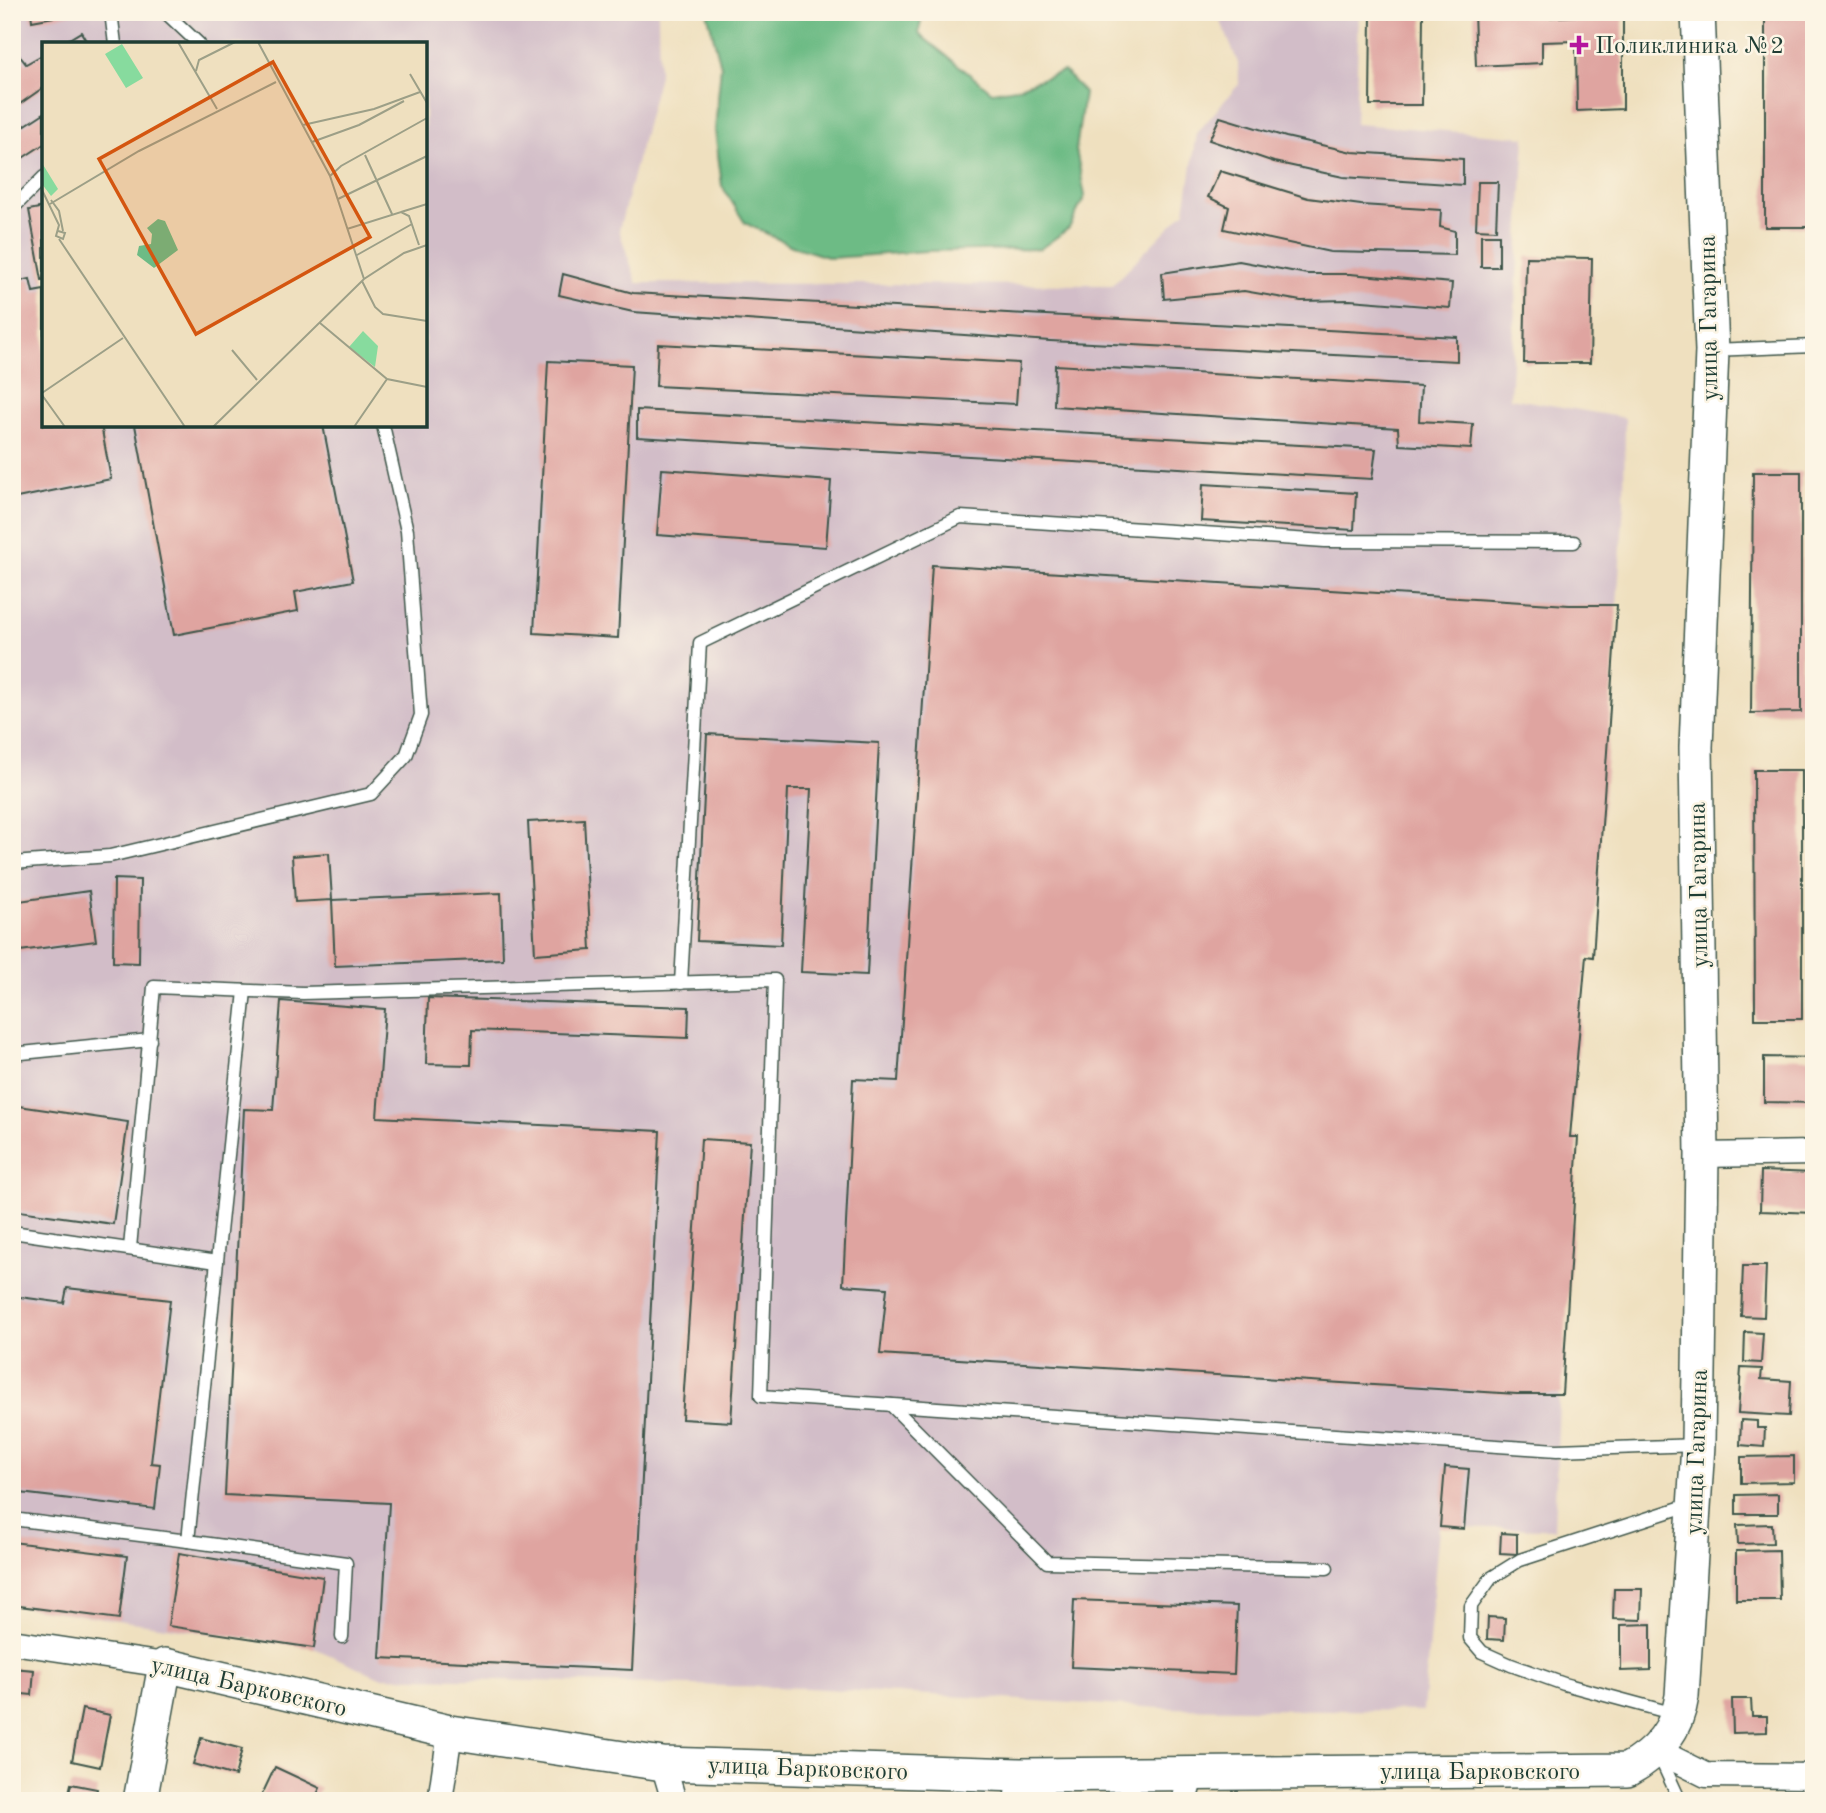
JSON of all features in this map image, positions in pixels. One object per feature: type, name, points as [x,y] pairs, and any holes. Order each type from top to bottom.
[{"type":"street","name":"улица Гагарина","points":[[1656,1750],[1668,1736],[1679,1715],[1698,1445],[1702,1155],[1696,747],[1712,351],[1698,12]]},
{"type":"street","points":[[1702,1155],[1814,1153]]},
{"type":"street","name":"улица Барковского","points":[[12,1642],[165,1665],[450,1732],[663,1763],[1018,1788],[1188,1787],[1627,1770],[1643,1762],[1656,1750]]},
{"type":"street","points":[[140,1801],[165,1665]]},
{"type":"street","points":[[440,1801],[450,1732]]},
{"type":"street","points":[[1656,1750],[1706,1775],[1814,1776]]},
{"type":"street","points":[[663,1763],[674,1801]]},
{"type":"lane","points":[[111,12],[115,42]]},
{"type":"lane","points":[[165,12],[197,42]]},
{"type":"lane","points":[[12,209],[42,179]]},
{"type":"lane","points":[[1712,351],[1814,346]]},
{"type":"lane","points":[[12,863],[110,856],[370,794],[406,756],[421,715],[407,531],[383,427]]},
{"type":"lane","points":[[681,983],[700,643],[712,637],[960,517],[1325,541],[1574,542]]},
{"type":"lane","points":[[131,1248],[154,987],[303,993],[775,981],[761,1396],[1557,1450],[1698,1445]]},
{"type":"lane","points":[[188,1541],[245,991]]},
{"type":"lane","points":[[12,1054],[150,1040]]},
{"type":"lane","points":[[12,1232],[217,1262]]},
{"type":"lane","points":[[891,1405],[1047,1562],[1328,1568]]},
{"type":"lane","points":[[1679,1715],[1564,1684],[1482,1652],[1470,1638],[1471,1606],[1491,1578],[1520,1560],[1695,1503]]},
{"type":"lane","points":[[12,1519],[346,1563],[342,1637]]},
{"type":"lane","points":[[1656,1750],[1680,1801]]},
{"type":"shaded area","points":[[12,12],[658,12],[659,75],[619,230],[637,283],[1112,285],[1185,211],[1197,133],[1239,84],[1238,63],[1217,12],[1359,12],[1355,124],[1525,137],[1510,398],[1625,418],[1624,503],[1593,957],[1586,957],[1570,1136],[1578,1137],[1559,1402],[1554,1529],[1439,1527],[1423,1711],[1162,1708],[807,1688],[380,1677],[314,1648],[12,1605]]},
{"type":"green space","points":[[707,12],[922,12],[919,34],[992,92],[1016,88],[1064,71],[1084,93],[1076,150],[1085,196],[1069,228],[1040,249],[926,251],[831,258],[792,246],[745,223],[722,186],[715,130],[721,66]]},
{"type":"building","points":[[31,12],[70,12],[70,14],[32,21]]},
{"type":"building","points":[[1371,12],[1423,12],[1422,105],[1370,105]]},
{"type":"building","points":[[1474,12],[1540,12],[1540,18],[1576,16],[1576,12],[1623,12],[1623,109],[1577,111],[1576,41],[1542,42],[1542,63],[1476,66]]},
{"type":"building","points":[[1765,12],[1814,12],[1814,227],[1765,227]]},
{"type":"building","points":[[81,32],[87,42],[64,42]]},
{"type":"building","points":[[12,46],[26,64],[42,55],[42,88],[14,108]]},
{"type":"building","points":[[42,114],[42,145],[12,165],[12,134]]},
{"type":"building","points":[[1220,117],[1286,137],[1352,152],[1463,159],[1463,185],[1343,177],[1274,162],[1209,140]]},
{"type":"building","points":[[1220,171],[1308,198],[1361,205],[1441,210],[1440,227],[1455,231],[1455,255],[1330,252],[1224,229],[1229,207],[1208,197]]},
{"type":"building","points":[[1478,182],[1498,182],[1496,230],[1476,229]]},
{"type":"building","points":[[42,207],[42,280],[29,210]]},
{"type":"building","points":[[1481,235],[1499,235],[1499,267],[1481,267]]},
{"type":"building","points":[[1526,257],[1592,258],[1590,363],[1524,363]]},
{"type":"building","points":[[1239,261],[1307,274],[1350,274],[1452,283],[1450,308],[1350,300],[1301,301],[1244,291],[1164,299],[1162,273]]},
{"type":"building","points":[[563,274],[633,293],[1457,337],[1457,361],[1050,341],[633,312],[559,295]]},
{"type":"building","points":[[30,279],[33,292],[42,290],[42,427],[101,427],[111,479],[12,499],[12,283]]},
{"type":"building","points":[[658,344],[1019,363],[1016,404],[656,386]]},
{"type":"building","points":[[548,361],[632,365],[618,638],[534,633]]},
{"type":"building","points":[[1055,365],[1421,386],[1419,421],[1473,424],[1471,449],[1399,445],[1398,428],[1054,406]]},
{"type":"building","points":[[637,410],[1376,449],[1372,479],[637,437]]},
{"type":"building","points":[[135,427],[323,427],[353,581],[295,592],[298,611],[174,635]]},
{"type":"building","points":[[662,469],[831,481],[826,547],[657,535]]},
{"type":"building","points":[[1753,472],[1801,472],[1801,712],[1751,713]]},
{"type":"building","points":[[1203,484],[1356,493],[1354,530],[1201,521]]},
{"type":"building","points":[[932,565],[1569,605],[1617,605],[1593,957],[1586,956],[1570,1137],[1578,1137],[1562,1394],[1517,1394],[880,1354],[887,1288],[843,1285],[853,1079],[898,1081]]},
{"type":"building","points":[[707,734],[879,743],[867,975],[801,972],[811,789],[788,789],[781,945],[697,941]]},
{"type":"building","points":[[1754,770],[1802,770],[1802,1019],[1755,1019]]},
{"type":"building","points":[[584,819],[591,950],[535,954],[528,822]]},
{"type":"building","points":[[329,853],[332,900],[295,902],[292,856]]},
{"type":"building","points":[[114,879],[140,880],[139,963],[113,962]]},
{"type":"building","points":[[89,891],[96,941],[12,952],[12,902]]},
{"type":"building","points":[[501,893],[503,959],[335,966],[332,900]]},
{"type":"building","points":[[428,998],[689,1007],[688,1038],[472,1030],[471,1065],[426,1064]]},
{"type":"building","points":[[281,1001],[385,1009],[377,1117],[660,1131],[632,1670],[380,1658],[389,1503],[225,1495],[244,1109],[273,1110]]},
{"type":"building","points":[[1764,1057],[1814,1058],[1814,1103],[1764,1102]]},
{"type":"building","points":[[12,1105],[128,1122],[113,1224],[12,1210]]},
{"type":"building","points":[[701,1139],[750,1142],[731,1422],[682,1419]]},
{"type":"building","points":[[1761,1171],[1814,1173],[1814,1213],[1760,1211]]},
{"type":"building","points":[[1743,1266],[1766,1266],[1764,1317],[1741,1316]]},
{"type":"building","points":[[67,1288],[170,1300],[151,1463],[160,1464],[155,1509],[12,1492],[12,1296],[64,1303]]},
{"type":"building","points":[[1745,1332],[1763,1333],[1761,1363],[1744,1362]]},
{"type":"building","points":[[1741,1368],[1762,1369],[1761,1379],[1791,1381],[1789,1416],[1738,1413]]},
{"type":"building","points":[[1741,1420],[1757,1421],[1757,1428],[1765,1428],[1764,1447],[1740,1445]]},
{"type":"building","points":[[1794,1456],[1794,1482],[1741,1483],[1741,1457]]},
{"type":"building","points":[[1445,1467],[1469,1469],[1464,1529],[1440,1527]]},
{"type":"building","points":[[1778,1494],[1778,1514],[1736,1514],[1736,1495]]},
{"type":"building","points":[[1772,1524],[1773,1543],[1738,1544],[1737,1525]]},
{"type":"building","points":[[1501,1533],[1517,1534],[1517,1554],[1500,1553]]},
{"type":"building","points":[[12,1542],[127,1556],[119,1619],[12,1605]]},
{"type":"building","points":[[1779,1550],[1780,1600],[1736,1600],[1736,1551]]},
{"type":"building","points":[[179,1553],[323,1577],[314,1648],[168,1626]]},
{"type":"building","points":[[1614,1589],[1642,1589],[1641,1620],[1613,1619]]},
{"type":"building","points":[[1074,1600],[1237,1606],[1234,1674],[1071,1667]]},
{"type":"building","points":[[1488,1617],[1505,1618],[1504,1640],[1487,1639]]},
{"type":"building","points":[[1651,1624],[1651,1670],[1621,1671],[1621,1625]]},
{"type":"building","points":[[12,1668],[34,1670],[32,1695],[12,1693]]},
{"type":"building","points":[[1732,1699],[1751,1699],[1752,1716],[1767,1716],[1767,1732],[1733,1733]]},
{"type":"building","points":[[82,1709],[110,1715],[100,1767],[72,1761]]},
{"type":"building","points":[[201,1738],[242,1749],[235,1776],[193,1764]]},
{"type":"building","points":[[275,1767],[320,1788],[314,1801],[259,1801]]},
{"type":"building","points":[[71,1784],[97,1789],[95,1801],[67,1801]]},
{"type":"place","name":"Поликлиника №2","points":[[1579,45]]}]
